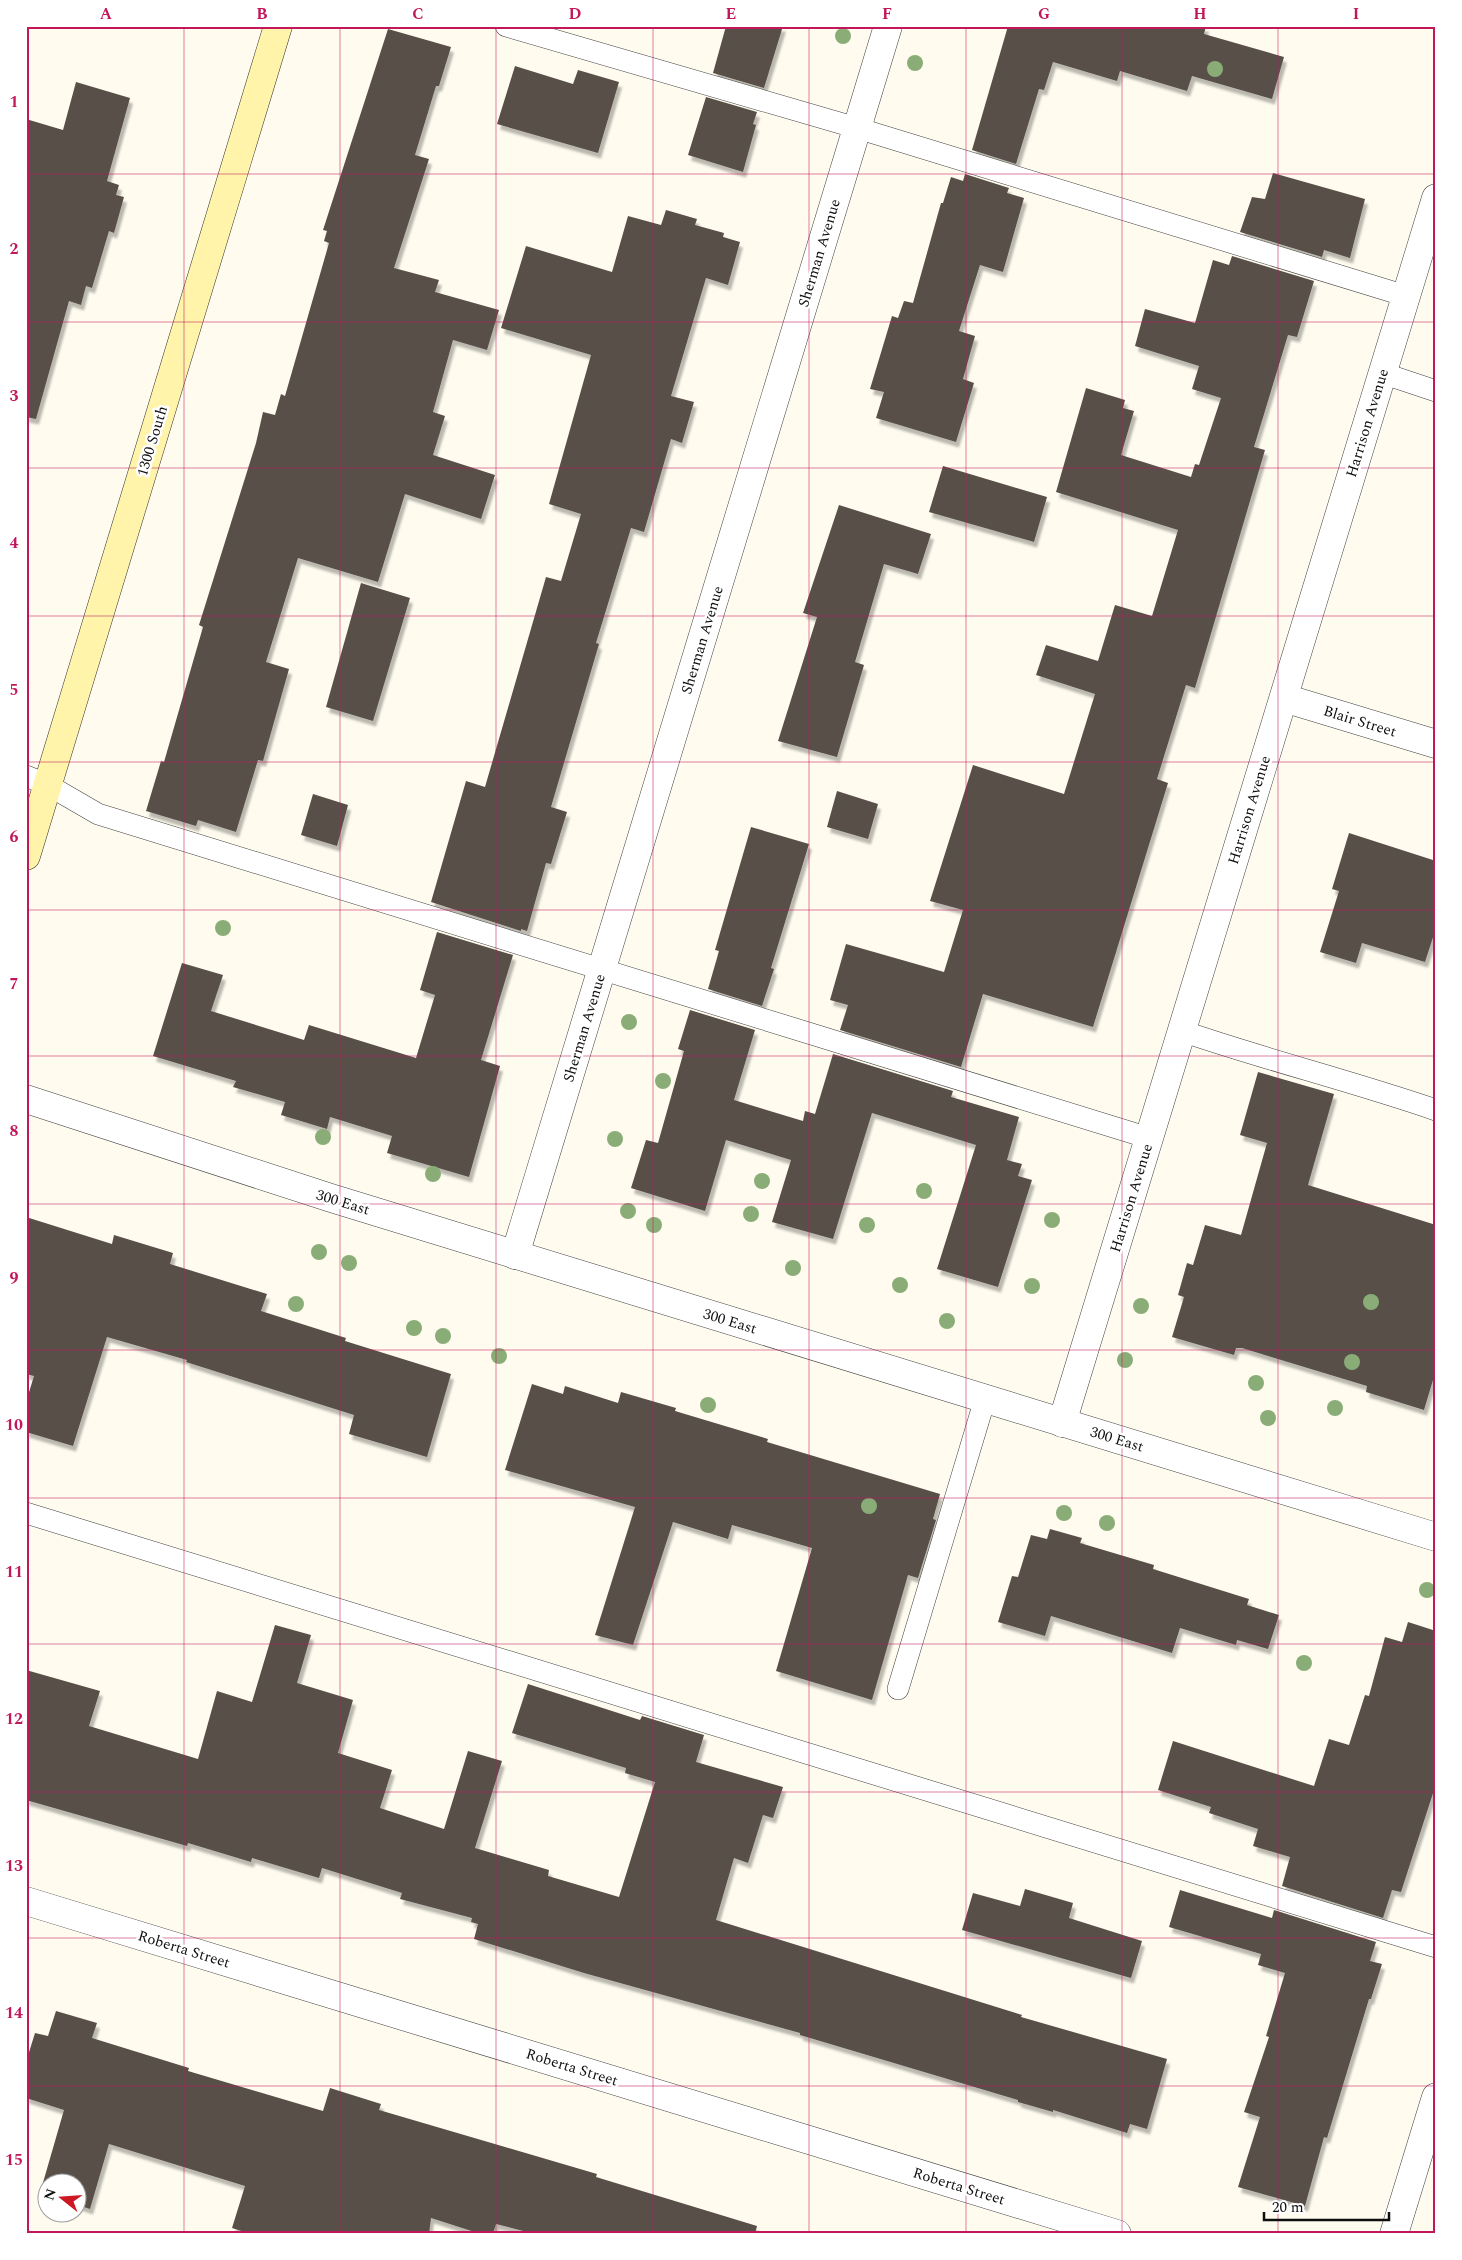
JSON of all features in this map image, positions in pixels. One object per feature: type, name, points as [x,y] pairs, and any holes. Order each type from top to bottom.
[{"type":"main road","name":"1300 South","points":[[26,856],[37,780],[278,26]]},
{"type":"street","name":"Sherman Avenue","points":[[515,1255],[888,26]]},
{"type":"street","name":"Harrison Avenue","points":[[1062,1422],[1436,198]]},
{"type":"street","name":"Blair Street","points":[[1284,698],[1436,744]]},
{"type":"street","name":"300 East","points":[[26,1100],[515,1255],[1436,1537]]},
{"type":"street","name":"Roberta Street","points":[[26,1901],[1117,2234]]},
{"type":"street","points":[[1394,2234],[1436,2097]]},
{"type":"lane","points":[[506,26],[858,128],[1406,296]]},
{"type":"lane","points":[[1382,373],[1436,391]]},
{"type":"lane","points":[[37,780],[98,814],[1149,1138]]},
{"type":"lane","points":[[1182,1031],[1436,1110]]},
{"type":"lane","points":[[898,1689],[986,1399]]},
{"type":"lane","points":[[26,1513],[1436,1947]]},
{"type":"building","points":[[726,26],[783,26],[764,88],[713,73]]},
{"type":"building","points":[[1008,26],[1206,26],[1204,34],[1284,57],[1272,99],[1192,76],[1187,91],[1120,71],[1117,81],[1053,62],[1044,90],[1039,89],[1016,164],[972,150]]},
{"type":"building","points":[[388,29],[451,47],[439,86],[436,86],[415,155],[429,159],[394,268],[439,280],[435,292],[499,310],[487,350],[453,340],[433,412],[445,416],[433,455],[495,475],[481,519],[405,494],[378,582],[298,558],[266,662],[289,669],[263,761],[258,760],[236,832],[198,820],[196,826],[146,811],[161,761],[164,762],[203,627],[199,625],[256,443],[263,412],[275,415],[281,394],[285,396],[329,243],[324,241],[327,231],[323,230]]},
{"type":"building","points":[[515,66],[573,84],[578,70],[619,82],[598,153],[497,124]]},
{"type":"building","points":[[76,82],[130,98],[107,181],[119,185],[116,195],[124,197],[114,233],[109,231],[92,288],[86,286],[81,305],[69,301],[36,419],[26,417],[26,119],[63,130]]},
{"type":"building","points":[[706,97],[757,112],[753,124],[756,125],[743,172],[688,155]]},
{"type":"building","points":[[1273,173],[1365,199],[1350,258],[1324,250],[1322,257],[1240,232],[1252,197],[1265,199]]},
{"type":"building","points":[[965,174],[1009,188],[1007,193],[1024,198],[1003,272],[980,265],[959,331],[975,336],[963,379],[974,383],[956,442],[876,418],[884,392],[870,389],[892,316],[898,318],[904,301],[913,303],[941,203],[943,203],[951,177],[963,181]]},
{"type":"building","points":[[666,210],[697,219],[695,225],[724,233],[723,237],[740,242],[728,285],[706,278],[671,396],[694,402],[682,443],[671,439],[644,532],[631,528],[596,643],[599,644],[551,807],[567,812],[551,864],[546,863],[527,931],[521,929],[521,931],[431,902],[466,781],[485,787],[546,577],[561,581],[581,514],[549,504],[591,355],[501,328],[526,246],[612,272],[628,216],[661,225]]},
{"type":"building","points":[[1232,256],[1314,281],[1297,337],[1288,335],[1254,447],[1265,450],[1195,688],[1186,685],[1157,779],[1168,783],[1093,1027],[983,994],[961,1067],[840,1030],[848,1005],[830,1000],[846,944],[944,972],[963,910],[930,901],[973,765],[1064,794],[1095,694],[1036,675],[1046,645],[1098,661],[1115,605],[1152,616],[1178,530],[1056,492],[1086,388],[1125,400],[1123,408],[1134,411],[1121,455],[1191,477],[1195,464],[1199,465],[1221,398],[1192,389],[1199,366],[1135,346],[1145,309],[1195,323],[1213,260],[1229,265]]},
{"type":"building","points":[[943,466],[1047,497],[1034,542],[929,512]]},
{"type":"building","points":[[839,505],[931,534],[918,574],[884,564],[855,662],[864,665],[837,757],[778,741],[817,617],[803,613]]},
{"type":"building","points":[[361,583],[410,598],[373,721],[326,707]]},
{"type":"building","points":[[837,791],[878,804],[868,839],[827,827]]},
{"type":"building","points":[[313,794],[348,805],[337,846],[301,835]]},
{"type":"building","points":[[751,827],[809,844],[771,968],[774,969],[762,1006],[708,989],[719,951],[715,950]]},
{"type":"building","points":[[1349,833],[1436,861],[1436,928],[1425,962],[1362,943],[1356,963],[1320,952],[1339,891],[1332,889]]},
{"type":"building","points":[[437,932],[513,955],[481,1060],[500,1066],[469,1177],[387,1153],[392,1136],[330,1117],[327,1129],[281,1115],[285,1102],[233,1087],[236,1081],[153,1056],[182,963],[223,975],[211,1011],[304,1040],[309,1025],[416,1058],[435,995],[420,990]]},
{"type":"building","points":[[690,1010],[755,1030],[734,1100],[803,1121],[805,1111],[815,1114],[833,1054],[953,1091],[951,1097],[1019,1117],[1007,1160],[1022,1164],[1018,1176],[1032,1180],[998,1287],[937,1269],[976,1145],[872,1113],[833,1239],[772,1222],[791,1160],[726,1140],[705,1211],[631,1188],[646,1140],[658,1143],[684,1051],[678,1049]]},
{"type":"building","points":[[1258,1072],[1334,1094],[1308,1185],[1436,1225],[1436,1370],[1424,1410],[1366,1392],[1367,1386],[1242,1348],[1236,1348],[1234,1355],[1172,1337],[1184,1297],[1178,1295],[1187,1263],[1193,1265],[1205,1225],[1241,1235],[1267,1143],[1240,1135]]},
{"type":"building","points":[[26,1217],[112,1244],[114,1235],[173,1253],[170,1264],[267,1294],[261,1311],[346,1338],[345,1341],[451,1374],[427,1457],[349,1434],[354,1415],[186,1362],[187,1360],[107,1337],[73,1446],[26,1432],[26,1402],[34,1376],[26,1374]]},
{"type":"building","points":[[532,1384],[563,1394],[565,1386],[618,1403],[621,1392],[676,1408],[675,1411],[768,1439],[767,1442],[940,1494],[933,1519],[936,1520],[918,1578],[908,1575],[872,1700],[776,1671],[812,1548],[732,1525],[728,1539],[673,1522],[633,1645],[595,1635],[635,1507],[505,1470]]},
{"type":"building","points":[[1050,1529],[1082,1538],[1080,1543],[1154,1565],[1153,1569],[1249,1599],[1247,1605],[1279,1615],[1268,1649],[1237,1640],[1236,1645],[1180,1628],[1172,1653],[1051,1616],[1045,1636],[998,1622],[1012,1576],[1018,1577],[1031,1535],[1047,1539]]},
{"type":"building","points":[[1408,1622],[1436,1631],[1436,1784],[1401,1892],[1392,1890],[1383,1918],[1282,1886],[1290,1857],[1253,1846],[1258,1829],[1209,1813],[1211,1807],[1158,1790],[1173,1741],[1314,1786],[1329,1739],[1349,1745],[1365,1695],[1369,1696],[1385,1637],[1402,1642]]},
{"type":"building","points":[[275,1625],[311,1635],[297,1683],[353,1700],[338,1753],[392,1770],[380,1808],[444,1829],[468,1751],[502,1761],[475,1848],[549,1870],[548,1876],[619,1897],[655,1782],[625,1773],[626,1768],[512,1733],[528,1684],[640,1720],[642,1716],[704,1735],[696,1762],[783,1787],[773,1818],[763,1815],[748,1863],[734,1858],[716,1920],[1022,2015],[1021,2017],[1167,2059],[1147,2129],[1130,2124],[1127,2133],[1053,2110],[1053,2112],[1018,2102],[1018,2100],[800,2035],[800,2033],[584,1973],[474,1939],[478,1924],[471,1922],[472,1918],[400,1899],[402,1893],[322,1868],[319,1878],[252,1858],[251,1862],[188,1843],[187,1846],[26,1800],[26,1670],[100,1691],[89,1726],[198,1759],[217,1691],[252,1702]]},
{"type":"building","points":[[1025,1889],[1073,1903],[1069,1918],[1142,1941],[1131,1978],[962,1930],[973,1893],[1020,1906]]},
{"type":"building","points":[[1180,1890],[1272,1918],[1274,1910],[1376,1942],[1370,1961],[1382,1964],[1371,1999],[1369,1999],[1327,2138],[1324,2137],[1305,2206],[1238,2187],[1260,2117],[1244,2112],[1269,2037],[1266,2036],[1285,1973],[1258,1965],[1261,1954],[1169,1927]]},
{"type":"building","points":[[56,2011],[97,2023],[92,2038],[189,2068],[188,2071],[323,2111],[330,2088],[381,2104],[379,2110],[597,2174],[596,2177],[757,2226],[755,2234],[535,2234],[496,2224],[493,2234],[481,2234],[431,2218],[429,2234],[251,2234],[232,2228],[245,2186],[109,2144],[90,2209],[88,2208],[88,2172],[46,2172],[64,2110],[26,2098],[26,2062],[35,2033],[48,2036]]}]
